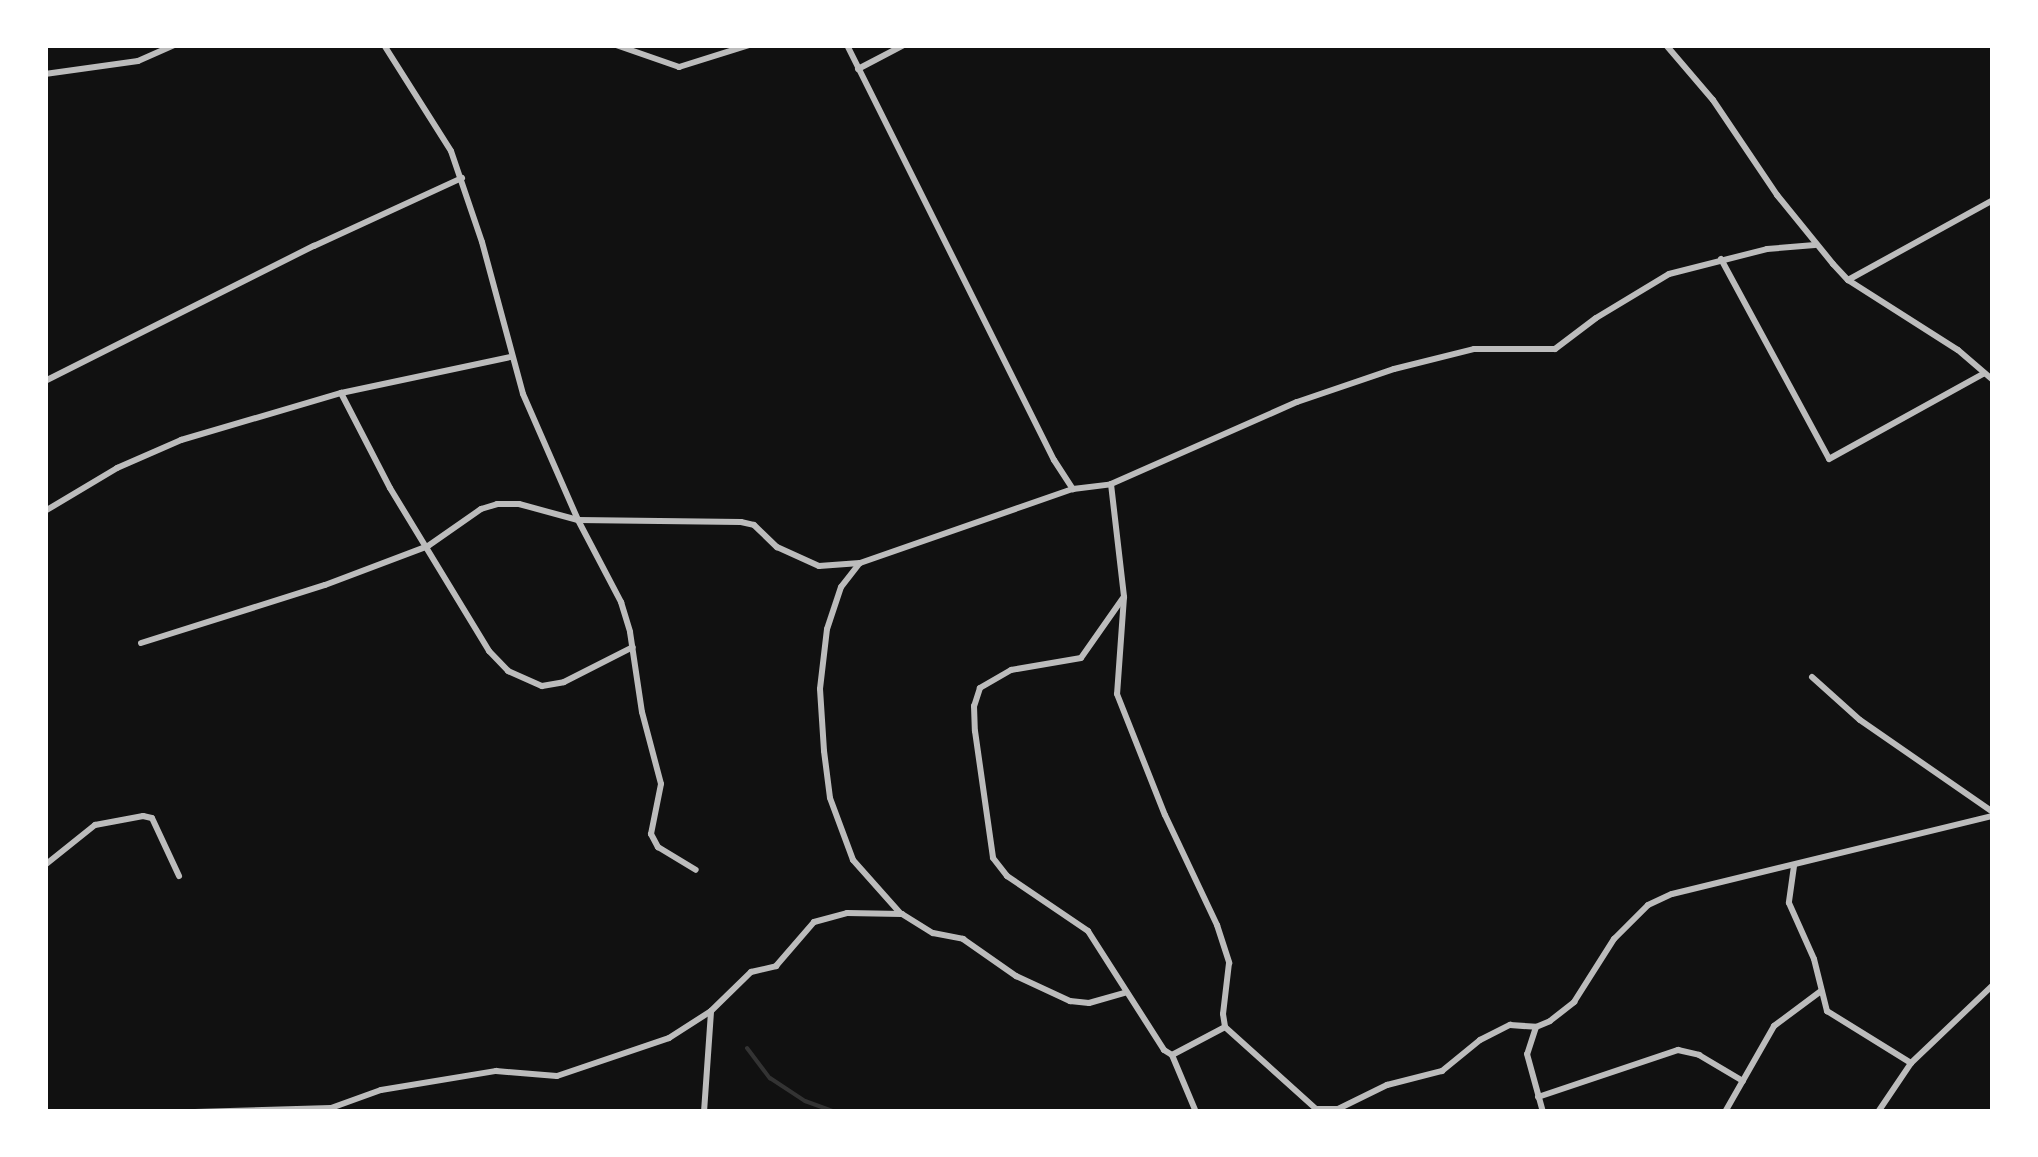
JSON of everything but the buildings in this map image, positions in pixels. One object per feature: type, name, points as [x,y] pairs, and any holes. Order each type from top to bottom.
[{"type":"street","points":[[45,74],[138,62],[174,45]]},
{"type":"street","points":[[384,45],[451,151],[462,178],[511,357],[578,520],[621,602],[634,646],[642,712],[661,784],[650,834],[658,847],[696,870]]},
{"type":"street","points":[[616,45],[679,67],[749,45]]},
{"type":"street","points":[[847,45],[1054,460],[1074,489]]},
{"type":"street","points":[[858,69],[904,45]]},
{"type":"street","points":[[1666,45],[1713,100],[1815,244],[1848,280],[1946,342],[1993,380]]},
{"type":"street","points":[[45,381],[314,246],[462,178]]},
{"type":"street","points":[[1848,280],[1993,200]]},
{"type":"street","points":[[141,643],[325,585],[428,546],[481,509],[497,504],[519,504],[578,520],[741,522],[754,525],[776,548],[818,566],[860,563],[1074,489],[1112,484],[1297,402],[1394,369],[1474,349],[1555,349],[1648,284],[1721,258],[1815,244]]},
{"type":"street","points":[[1721,258],[1829,459],[1983,373]]},
{"type":"street","points":[[45,511],[148,452],[341,393],[511,357]]},
{"type":"street","points":[[341,393],[390,488],[488,651],[524,682],[542,686],[564,682],[634,646]]},
{"type":"street","points":[[1112,484],[1124,597],[1116,694],[1166,816],[1218,925],[1229,963],[1225,1027]]},
{"type":"street","points":[[860,563],[841,587],[827,629],[820,689],[830,798],[852,860],[902,914],[933,933],[963,939],[1050,994],[1088,1003],[1125,993]]},
{"type":"street","points":[[1124,597],[1080,658],[994,677],[980,688],[974,706],[997,866],[1076,920],[1172,1055],[1196,1112]]},
{"type":"street","points":[[1812,676],[1860,720],[1993,814]]},
{"type":"street","points":[[1225,1027],[1268,1061],[1308,1104],[1326,1112],[1387,1085],[1442,1071],[1480,1040],[1510,1025],[1536,1027],[1574,1002],[1614,939],[1648,906],[1672,894],[1993,814]]},
{"type":"street","points":[[45,865],[95,825],[144,816],[152,818],[179,876]]},
{"type":"street","points":[[1794,866],[1789,903],[1814,960],[1827,1011],[1911,1063]]},
{"type":"street","points":[[195,1112],[331,1108],[381,1090],[496,1072],[557,1076],[668,1038],[710,1012],[751,972],[776,966],[814,922],[847,913],[902,914]]},
{"type":"street","points":[[1878,1112],[1911,1063],[1993,984]]},
{"type":"street","points":[[1725,1112],[1774,1026],[1820,991]]},
{"type":"street","points":[[704,1112],[710,1012]]},
{"type":"street","points":[[1172,1055],[1225,1027]]},
{"type":"street","points":[[1536,1027],[1527,1054],[1543,1112]]},
{"type":"street","points":[[1538,1097],[1678,1050],[1698,1054],[1743,1081]]},
{"type":"waterway","points":[[747,1048],[770,1078],[805,1101],[835,1112]]}]
